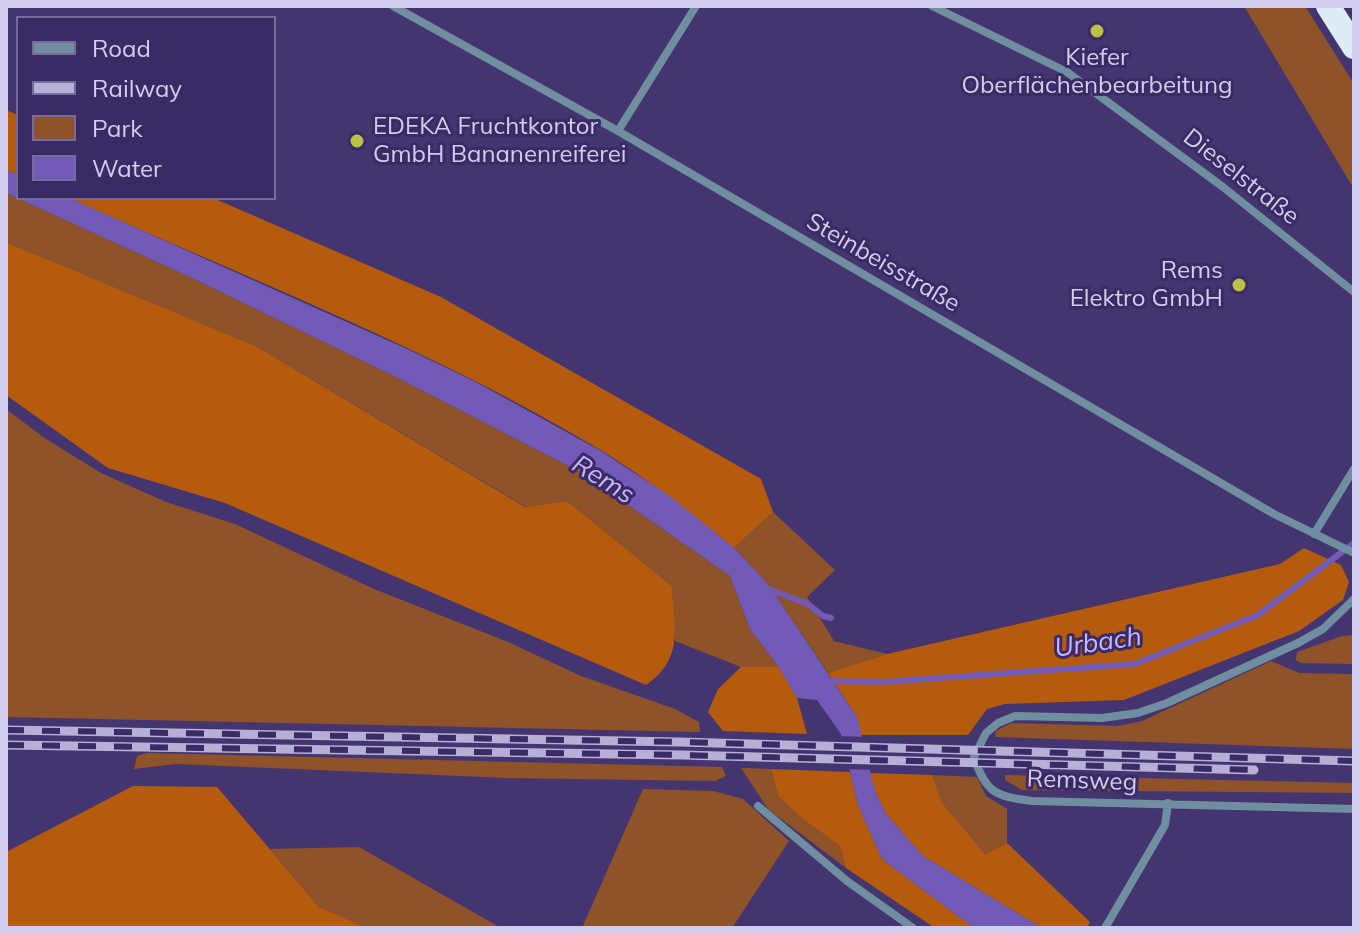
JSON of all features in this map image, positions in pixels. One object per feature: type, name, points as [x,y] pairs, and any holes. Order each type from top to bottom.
[{"type":"highway","points":[[1328,6],[1354,47]]},
{"type":"street","name":"Steinbeisstraße","points":[[393,6],[618,131],[1260,506],[1354,553]]},
{"type":"street","points":[[618,131],[696,6]]},
{"type":"street","name":"Dieselstraße","points":[[932,6],[1067,72],[1223,187],[1354,292]]},
{"type":"street","points":[[1314,534],[1354,469]]},
{"type":"street","name":"Remsweg","points":[[1354,599],[1323,629],[1298,643],[1167,703],[1138,713],[1102,718],[1015,716],[998,723],[986,733],[974,757],[985,783],[995,794],[1007,798],[1354,809]]},
{"type":"street","points":[[1105,928],[1165,825],[1168,803]]},
{"type":"street","points":[[758,806],[847,881],[913,928]]},
{"type":"green space","points":[[1244,6],[1305,6],[1354,84],[1354,189]]},
{"type":"green space","points":[[6,193],[192,278],[396,377],[584,474],[730,576],[750,629],[779,667],[741,667],[675,641],[672,586],[567,501],[526,507],[256,346],[6,242]]},
{"type":"green space","points":[[6,409],[43,437],[101,473],[166,502],[235,524],[374,589],[508,642],[581,676],[675,709],[699,722],[700,732],[6,717]]},
{"type":"green space","points":[[773,512],[835,570],[807,597],[834,641],[887,654],[828,673],[768,584],[734,548]]},
{"type":"green space","points":[[1354,635],[1354,664],[1301,663],[1296,660],[1297,652],[1342,636]]},
{"type":"green space","points":[[1271,661],[1299,673],[1354,674],[1354,749],[995,737],[996,731],[1011,723],[1118,726],[1142,721]]},
{"type":"green space","points":[[147,753],[722,767],[726,776],[715,781],[508,778],[176,764],[134,769],[137,756]]},
{"type":"green space","points":[[741,768],[771,769],[778,796],[800,817],[840,846],[846,868],[768,809]]},
{"type":"green space","points":[[932,775],[977,777],[986,796],[1007,809],[1007,843],[985,854],[940,802]]},
{"type":"green space","points":[[1005,775],[1354,783],[1354,793],[1022,790],[1005,780]]},
{"type":"green space","points":[[643,789],[713,791],[743,799],[789,841],[732,928],[582,928]]},
{"type":"green space","points":[[359,847],[501,928],[361,928],[361,925],[319,907],[270,849]]},
{"type":"shaded area","points":[[6,110],[16,114],[16,174],[6,170]]},
{"type":"shaded area","points":[[74,200],[218,200],[441,297],[761,479],[773,512],[734,548],[636,473],[602,451],[473,380]]},
{"type":"shaded area","points":[[6,242],[256,346],[525,507],[567,501],[672,586],[675,628],[672,653],[667,664],[646,685],[225,503],[108,468],[6,395]]},
{"type":"shaded area","points":[[1304,548],[1341,565],[1349,582],[1343,600],[1299,631],[1124,700],[1005,704],[987,709],[968,735],[861,735],[857,717],[828,673],[887,654],[1280,564]]},
{"type":"shaded area","points":[[741,667],[779,667],[797,698],[807,734],[723,731],[708,712],[718,689]]},
{"type":"shaded area","points":[[771,769],[850,772],[858,805],[882,859],[974,928],[935,928],[846,868],[840,846],[800,817],[778,796]]},
{"type":"shaded area","points":[[870,773],[932,775],[941,802],[985,854],[1007,843],[1090,922],[1087,928],[1042,928],[923,856],[886,814]]},
{"type":"shaded area","points":[[133,786],[217,787],[319,907],[361,925],[361,928],[6,928],[6,852]]},
{"type":"water","points":[[6,170],[16,174],[16,198],[6,193]]},
{"type":"water","name":"Rems","points":[[21,200],[73,200],[405,348],[474,381],[601,451],[671,497],[734,548],[768,584],[857,717],[875,791],[886,814],[923,856],[1042,928],[974,928],[882,859],[858,805],[841,734],[817,700],[797,698],[779,667],[750,629],[730,576],[584,474],[396,377]]},
{"type":"pier","points":[[837,736],[866,737],[874,770],[845,769]]},
{"type":"waterway","name":"Urbach","points":[[828,681],[883,682],[1135,664],[1258,615],[1354,543]]},
{"type":"waterway","points":[[766,588],[808,604],[823,616],[831,618]]},
{"type":"railway","points":[[6,730],[679,742],[1354,761]]},
{"type":"railway","points":[[6,745],[682,755],[1254,770]]},
{"type":"place","name":"Kiefer Oberflächenbearbeitung","points":[[1097,31]]},
{"type":"place","name":"EDEKA Fruchtkontor GmbH Bananenreiferei","points":[[357,141]]},
{"type":"place","name":"Rems Elektro GmbH","points":[[1239,285]]}]
